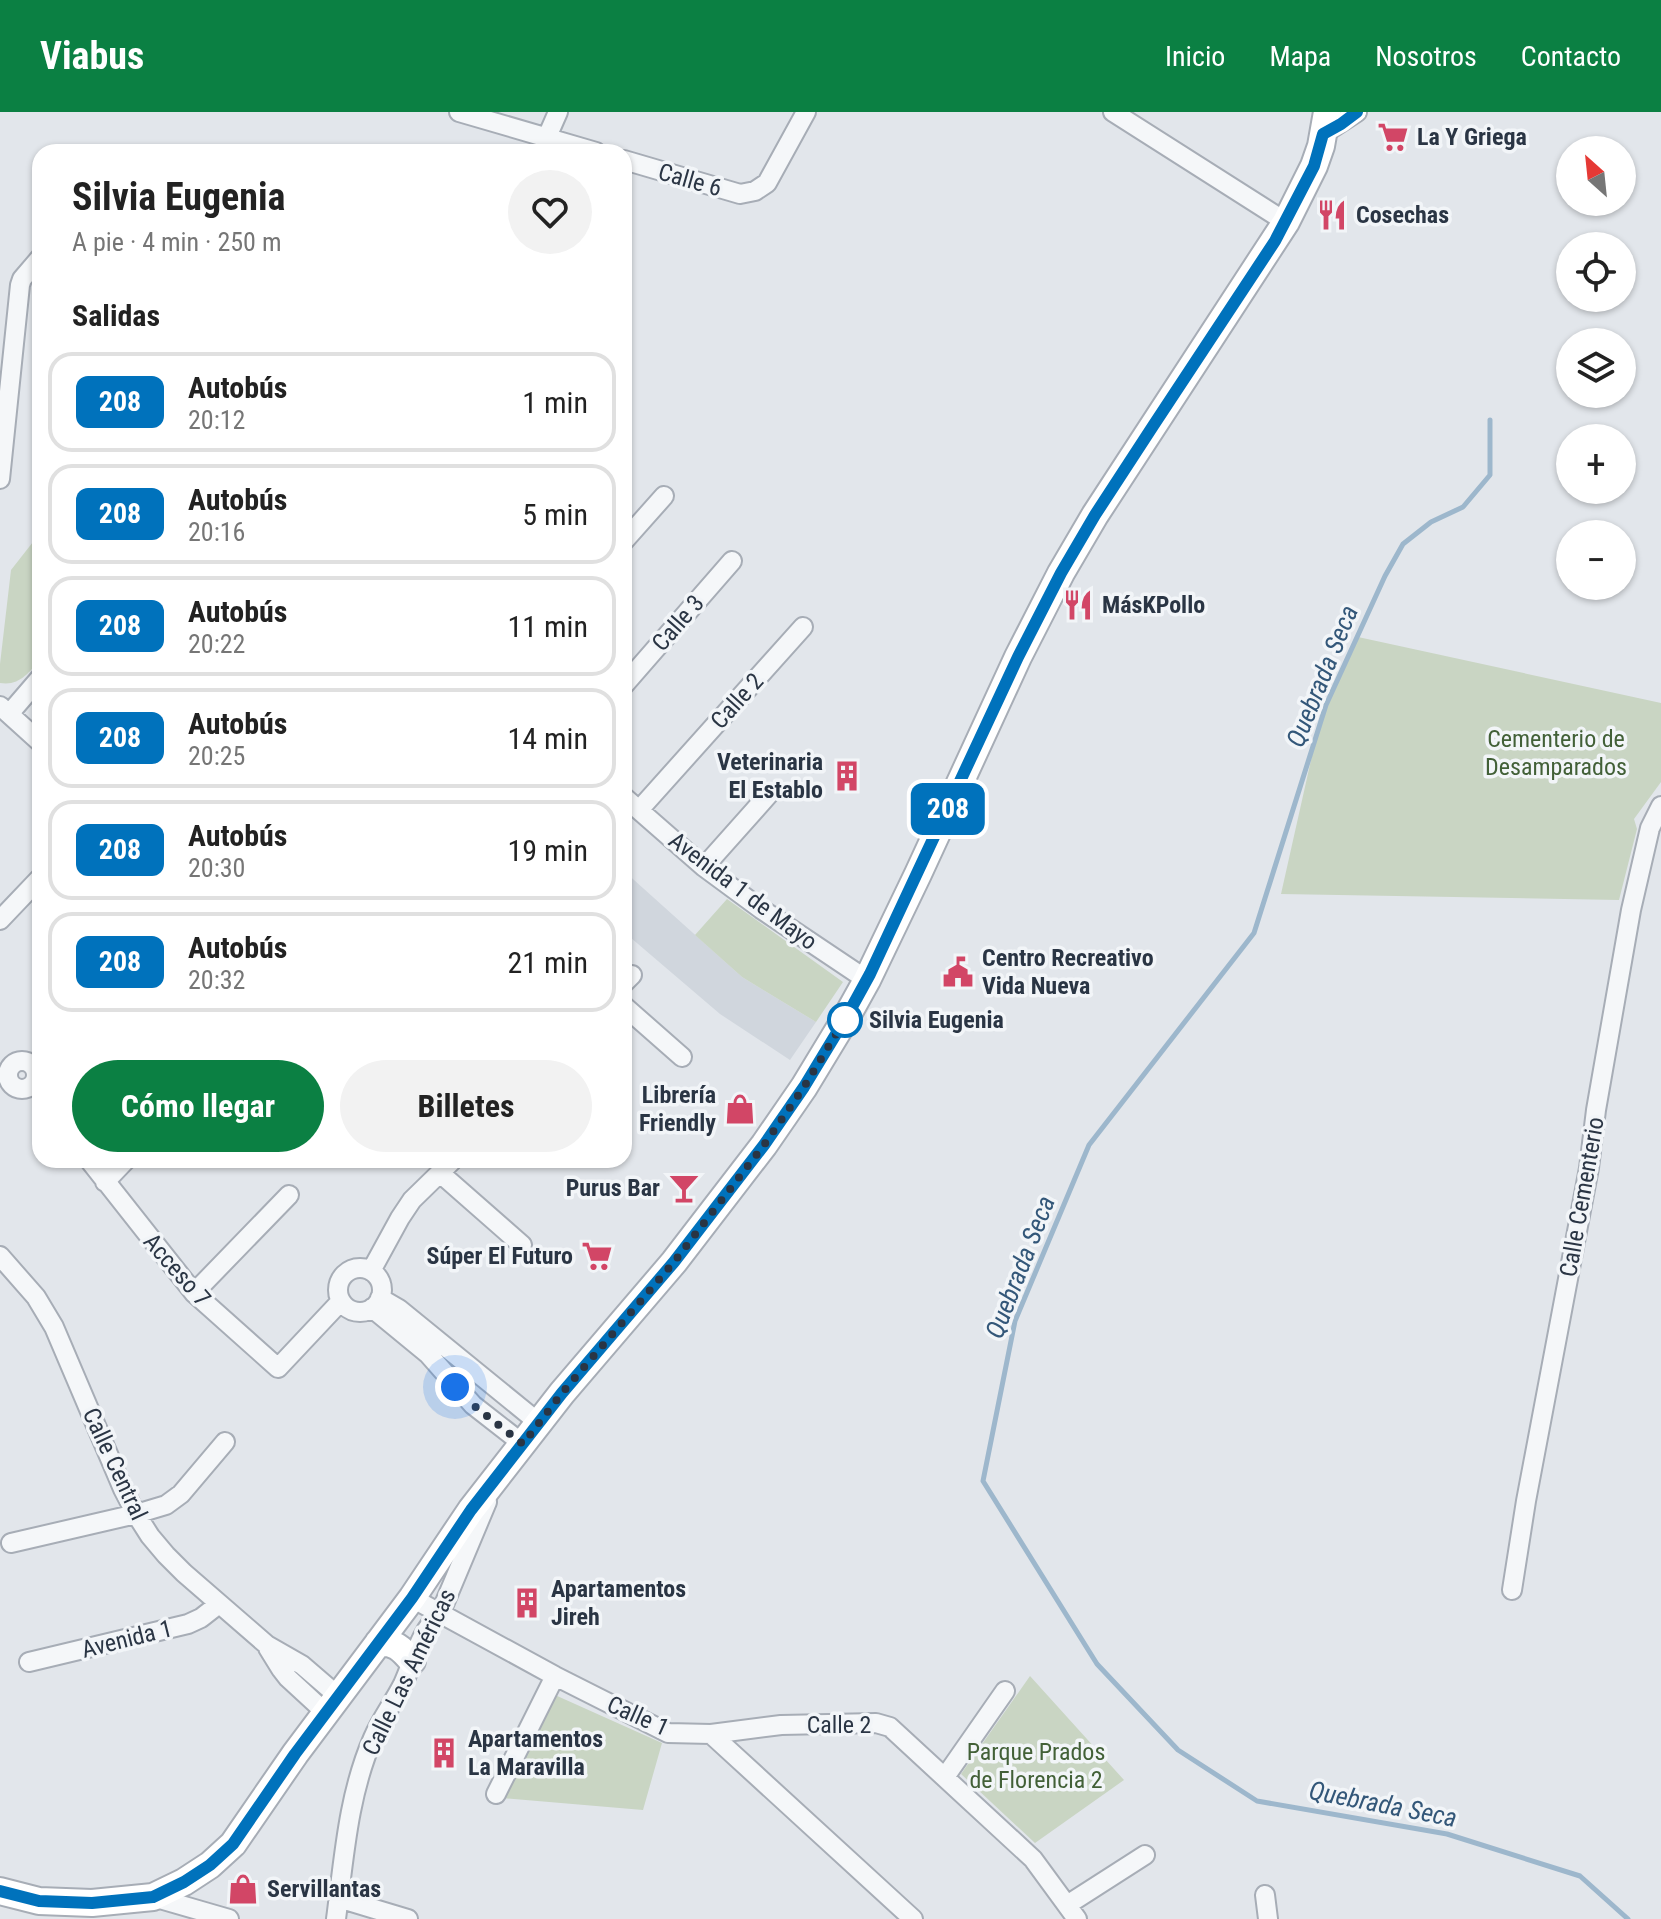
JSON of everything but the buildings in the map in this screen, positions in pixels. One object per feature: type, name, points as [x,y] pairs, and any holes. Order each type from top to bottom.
[{"type":"main road","points":[[0,1891],[39,1901],[92,1903],[153,1897],[210,1865],[233,1844],[412,1598],[471,1510],[608,1337],[674,1262],[764,1145],[804,1087],[867,980],[1018,657],[1061,573],[1095,515],[1286,222],[1314,166],[1325,123]]},
{"type":"main road","points":[[378,1643],[396,1645],[412,1661]]},
{"type":"street","points":[[459,112],[570,144]]},
{"type":"street","points":[[547,137],[558,112]]},
{"type":"street","name":"Calle 6","points":[[632,162],[740,194],[755,191],[767,183],[806,112]]},
{"type":"street","points":[[1113,112],[1286,222]]},
{"type":"street","points":[[1325,123],[1341,124],[1357,112]]},
{"type":"street","points":[[0,479],[20,285],[32,267]]},
{"type":"street","points":[[632,532],[664,496]]},
{"type":"street","name":"Calle 3","points":[[632,676],[732,561]]},
{"type":"street","name":"Calle 2","points":[[639,810],[803,627]]},
{"type":"street","points":[[32,685],[4,710],[32,735]]},
{"type":"street","points":[[704,867],[769,794]]},
{"type":"street","name":"Avenida 1 de Mayo","points":[[632,804],[704,867],[867,980]]},
{"type":"street","name":"Calle Cementerio","points":[[1512,1590],[1589,1168],[1596,1110],[1631,910],[1650,828],[1661,806]]},
{"type":"street","points":[[0,920],[32,886]]},
{"type":"street","points":[[632,1013],[682,1057]]},
{"type":"street","points":[[32,1063],[6,1058],[12,1086],[32,1091]]},
{"type":"street","name":"Acceso 7","points":[[95,1168],[194,1293],[278,1368],[341,1301]]},
{"type":"street","points":[[105,1182],[118,1168]]},
{"type":"street","points":[[371,1271],[412,1200],[446,1168]]},
{"type":"street","points":[[448,1168],[522,1245]]},
{"type":"street","points":[[194,1293],[289,1195]]},
{"type":"street","name":"Calle Central","points":[[0,1256],[36,1297],[54,1327],[123,1489],[136,1514],[166,1555],[267,1645],[302,1665],[332,1704]]},
{"type":"street","points":[[357,1268],[371,1271],[382,1286],[376,1303],[359,1312],[345,1307],[338,1287],[344,1275],[357,1268]]},
{"type":"street","points":[[376,1303],[432,1346],[507,1396],[539,1423]]},
{"type":"street","points":[[432,1346],[455,1387],[523,1444]]},
{"type":"street","points":[[491,1419],[507,1396]]},
{"type":"street","points":[[11,1543],[166,1505],[181,1494],[225,1442]]},
{"type":"street","name":"Calle Las Américas","points":[[336,1919],[344,1846],[358,1783],[373,1738],[402,1686],[428,1624],[440,1614],[496,1479]]},
{"type":"street","name":"Calle 1","points":[[412,1598],[668,1733],[711,1734]]},
{"type":"street","name":"Avenida 1","points":[[29,1662],[188,1624],[219,1604]]},
{"type":"street","points":[[496,1794],[555,1676]]},
{"type":"street","points":[[945,1777],[1005,1691]]},
{"type":"street","name":"Calle 2","points":[[711,1734],[781,1725],[876,1723],[890,1727],[1033,1859],[1072,1912]]},
{"type":"street","points":[[711,1734],[913,1919]]},
{"type":"street","points":[[1072,1912],[1145,1855]]},
{"type":"street","points":[[1265,1895],[1268,1919]]},
{"type":"street","points":[[153,1897],[229,1919]]},
{"type":"street","points":[[338,1898],[408,1919]]},
{"type":"shaded area","points":[[632,878],[742,977],[816,1022],[790,1060],[720,1014],[632,939]]},
{"type":"green space","points":[[32,543],[32,669],[18,680],[0,683],[0,664],[11,570]]},
{"type":"green space","name":"Cementerio de Desamparados","points":[[1358,637],[1661,703],[1661,782],[1634,819],[1637,829],[1619,900],[1281,894],[1322,711]]},
{"type":"green space","points":[[727,899],[843,982],[816,1022],[742,977],[695,935]]},
{"type":"green space","name":"Parque Prados de Florencia 2","points":[[1030,1676],[1124,1780],[1035,1843],[961,1774]]},
{"type":"green space","points":[[555,1695],[662,1743],[643,1810],[502,1798]]},
{"type":"waterway","name":"Quebrada Seca","points":[[1490,420],[1490,475],[1463,507],[1431,522],[1403,544],[1385,576],[1326,705],[1254,933],[1089,1145],[1015,1321],[983,1481],[1097,1664],[1178,1750],[1257,1801],[1447,1834],[1580,1876],[1628,1919]]},
{"type":"bus line","name":"208","points":[[0,1891],[39,1901],[92,1903],[153,1897],[210,1865],[233,1844],[295,1754],[412,1598],[471,1510],[562,1393],[674,1262],[764,1145],[804,1087],[878,959],[1018,657],[1061,573],[1095,515],[1275,241],[1314,166],[1323,134],[1357,112]]},
{"type":"place","name":"La Y Griega","points":[[1393,137]]},
{"type":"place","name":"Cosechas","points":[[1332,215]]},
{"type":"place","name":"MásKPollo","points":[[1078,605]]},
{"type":"place","name":"Veterinaria El Establo","points":[[847,776]]},
{"type":"place","name":"Centro Recreativo Vida Nueva","points":[[958,972]]},
{"type":"place","name":"Silvia Eugenia","points":[[845,1020]]},
{"type":"place","name":"Librería Friendly","points":[[740,1109]]},
{"type":"place","name":"Purus Bar","points":[[684,1188]]},
{"type":"place","name":"Súper El Futuro","points":[[597,1256]]},
{"type":"place","name":"Apartamentos Jireh","points":[[527,1603]]},
{"type":"place","name":"Apartamentos La Maravilla","points":[[444,1753]]},
{"type":"place","name":"Servillantas","points":[[243,1889]]},
{"type":"route","points":[[455,1387],[523,1444],[608,1337],[674,1262],[764,1145],[847,1016],[845,1020]]}]
